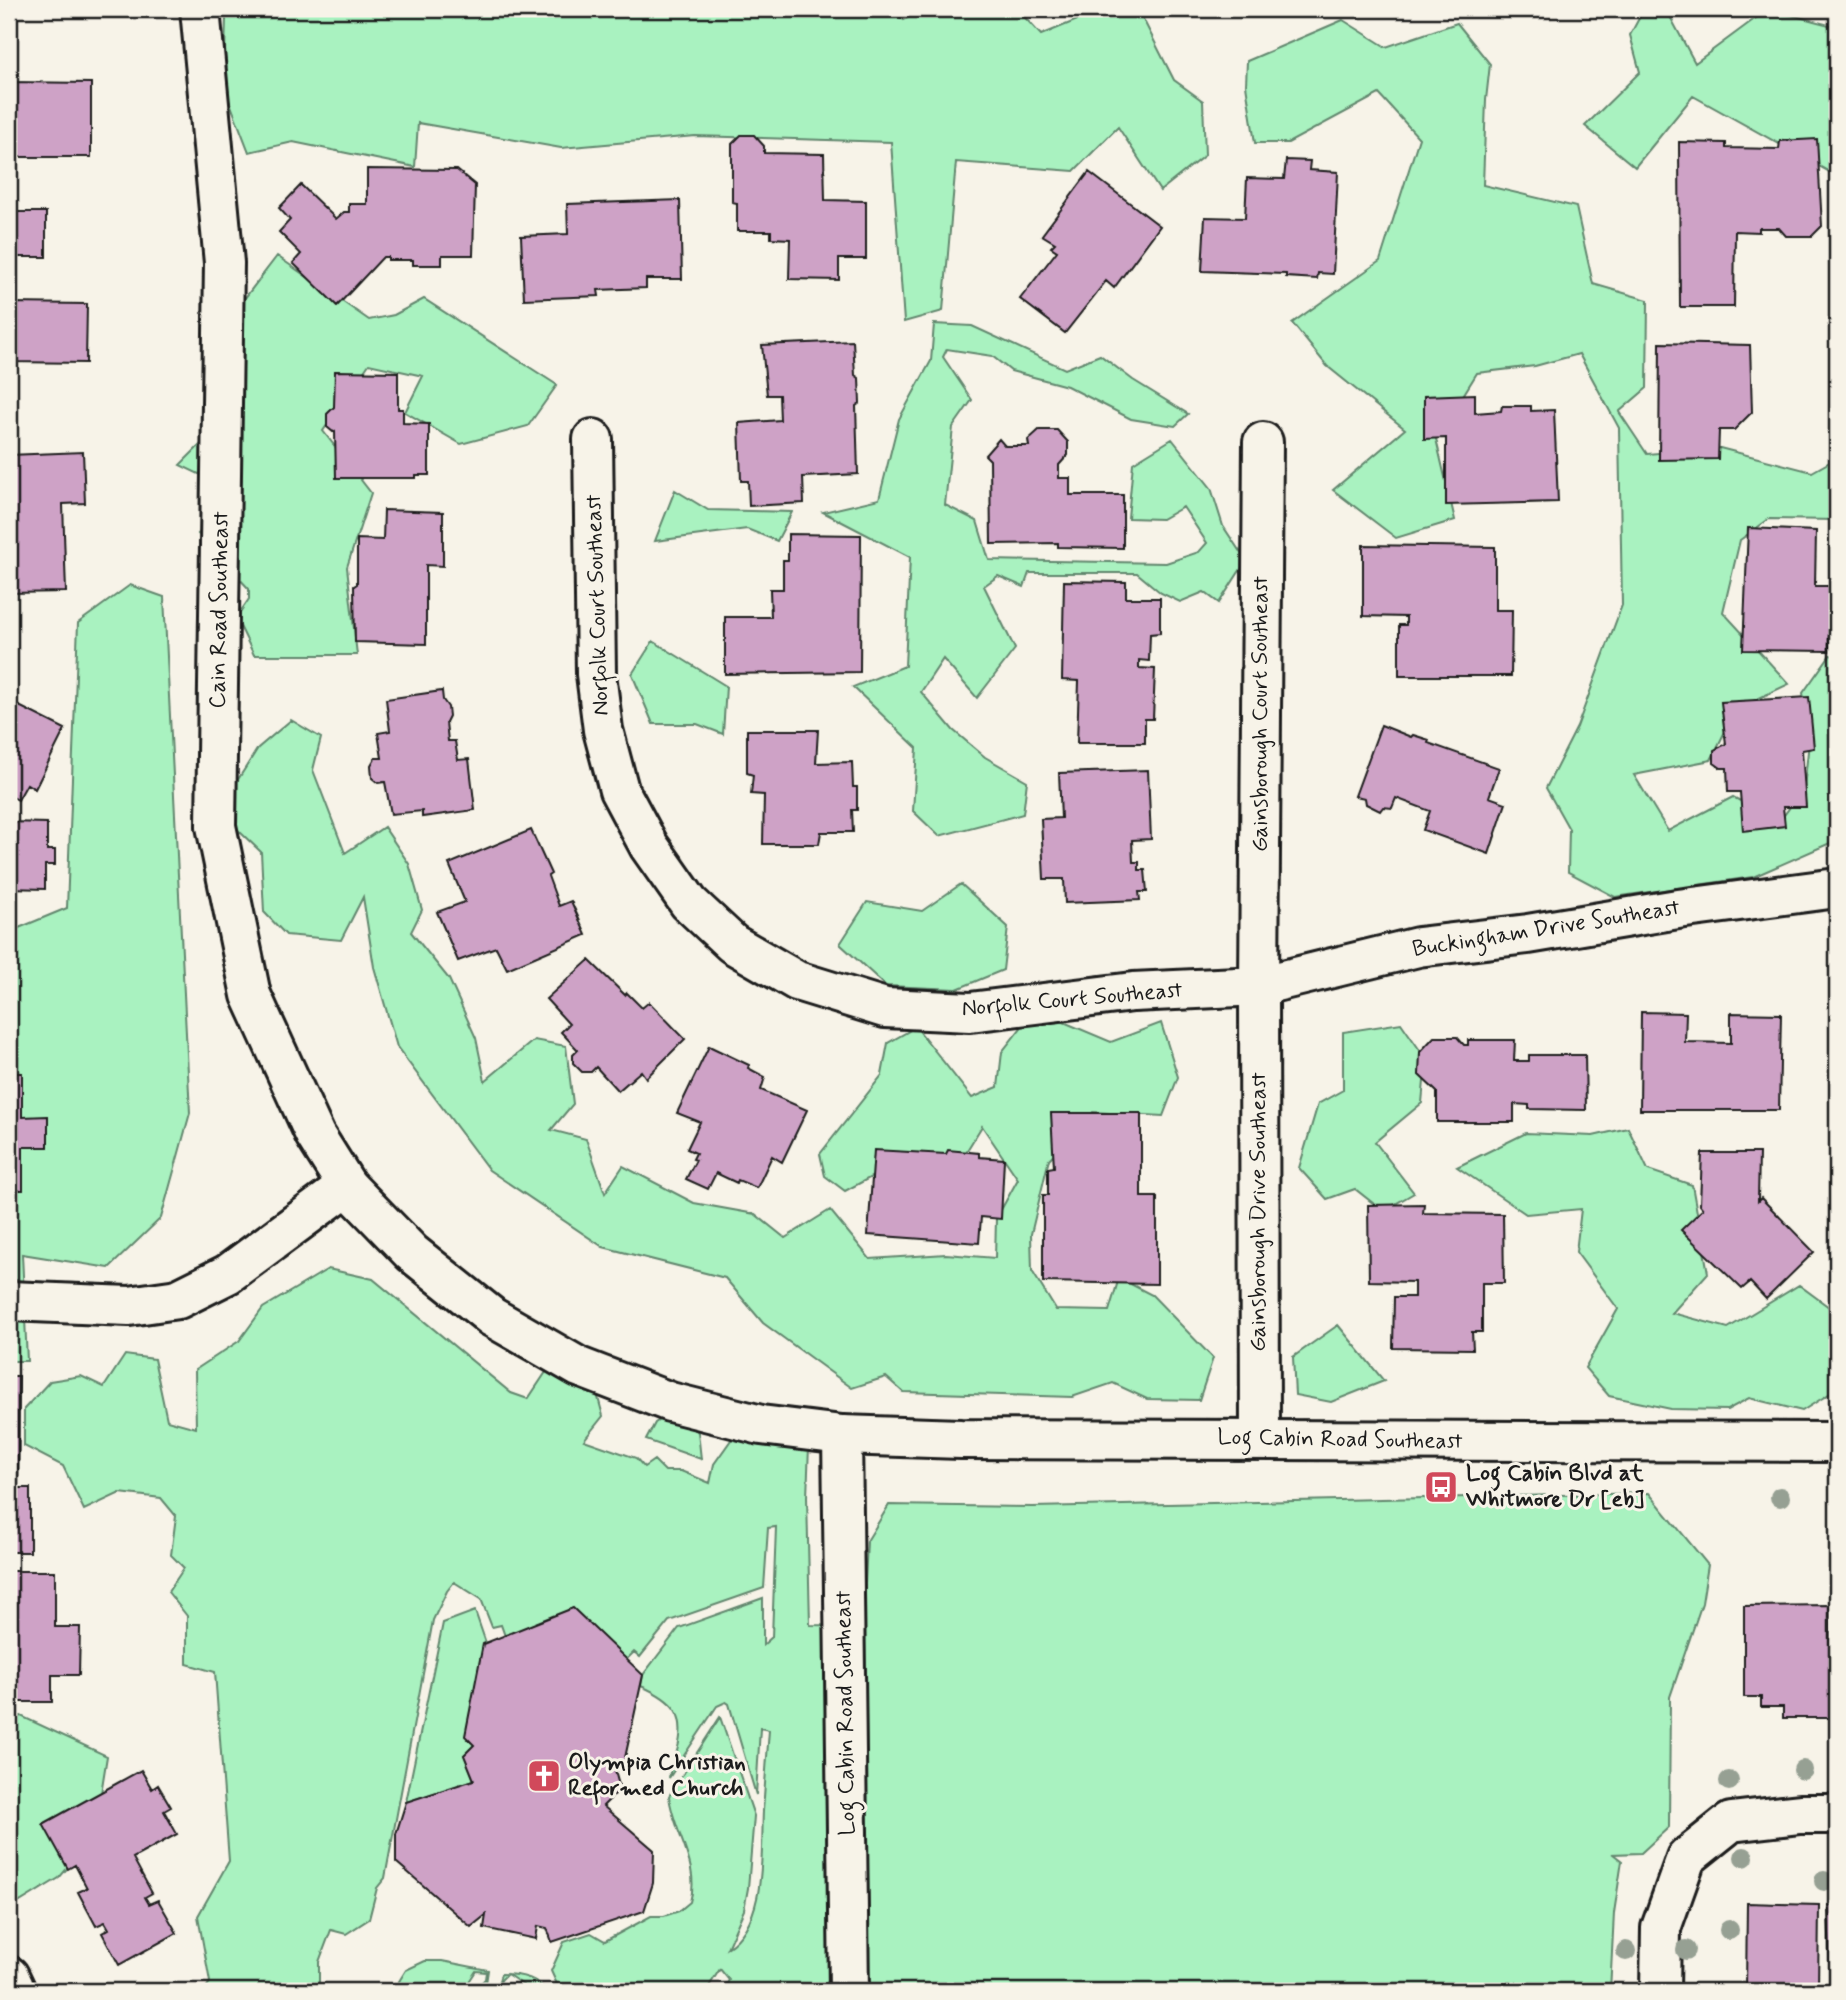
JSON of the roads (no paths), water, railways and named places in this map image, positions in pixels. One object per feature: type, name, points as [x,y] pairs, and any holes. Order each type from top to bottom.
[{"type":"street","name":"Cain Road Southeast","points":[[200,9],[224,263],[216,826],[251,995],[316,1135],[347,1186]]},
{"type":"street","name":"Norfolk Court Southeast","points":[[593,439],[596,674],[603,730],[619,790],[649,846],[689,903],[733,944],[797,981],[885,1008],[970,1012],[1133,992],[1259,985]]},
{"type":"street","name":"Gainsborough Court Southeast","points":[[1259,985],[1263,442]]},
{"type":"street","name":"Buckingham Drive Southeast","points":[[1259,985],[1418,947],[1528,934],[1678,909],[1837,888]]},
{"type":"street","name":"Gainsborough Drive Southeast","points":[[1259,985],[1259,1439]]},
{"type":"street","points":[[9,1301],[129,1306],[178,1299],[228,1274],[347,1186]]},
{"type":"street","name":"Log Cabin Road Southeast","points":[[347,1186],[412,1253],[492,1317],[579,1367],[670,1402],[761,1425],[842,1435],[961,1439],[1837,1442]]},
{"type":"street","name":"Log Cabin Road Southeast","points":[[842,1435],[849,1991]]},
{"type":"street","points":[[1660,1991],[1661,1928],[1686,1858],[1731,1822],[1800,1814],[1837,1814]]},
{"type":"street","points":[[9,1976],[16,1991]]},
{"type":"place","name":"Log Cabin Blvd at Whitmore Dr [eb]","points":[[1441,1487]]},
{"type":"place","name":"Olympia Christian Reformed Church","points":[[544,1776]]}]
